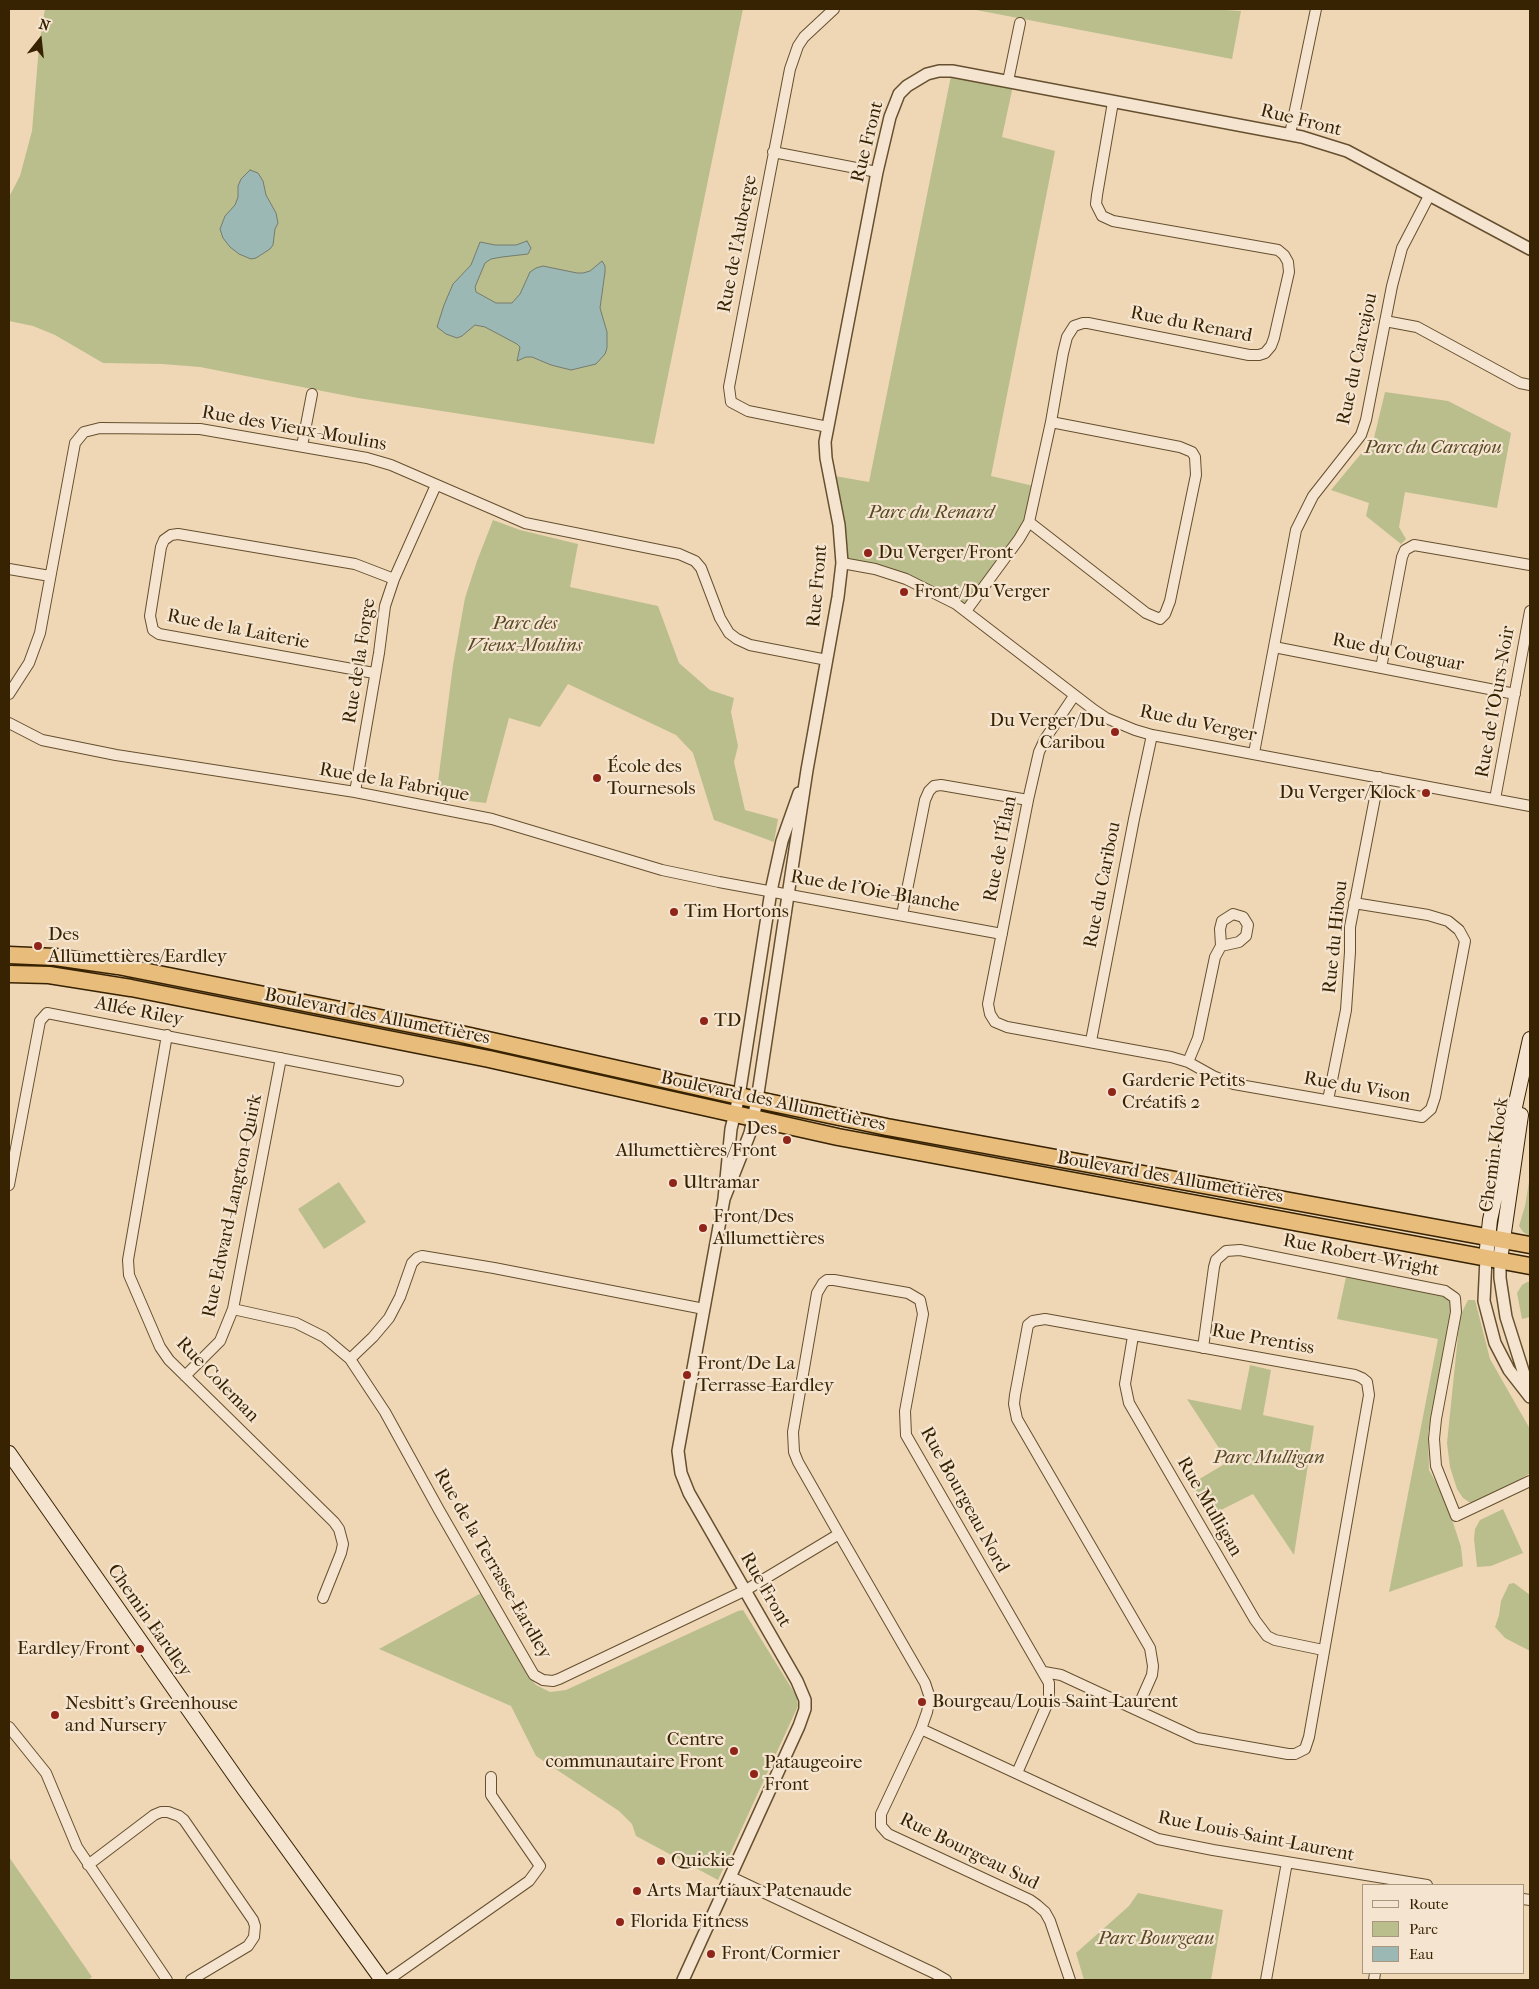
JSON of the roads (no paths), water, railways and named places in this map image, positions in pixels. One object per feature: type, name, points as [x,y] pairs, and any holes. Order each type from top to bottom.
[{"type":"highway","name":"Boulevard des Allumettières","points":[[9,955],[55,957],[87,961],[294,1000],[485,1038],[739,1096],[887,1126],[1530,1245]]},
{"type":"highway","name":"Boulevard des Allumettières","points":[[9,974],[49,975],[131,988],[479,1057],[838,1138],[1225,1210],[1308,1223],[1530,1266]]},
{"type":"main road","name":"Chemin Klock","points":[[1493,1259],[1495,1238],[1520,1129],[1524,1075],[1530,1038]]},
{"type":"main road","name":"Chemin Eardley","points":[[9,1453],[243,1788],[382,1980]]},
{"type":"street","name":"Rue de l'Auberge","points":[[828,427],[748,411],[731,402],[729,394],[790,69],[798,46],[811,30],[834,9]]},
{"type":"street","points":[[1290,134],[1316,9]]},
{"type":"street","points":[[1008,80],[1020,23]]},
{"type":"street","name":"Rue Front","points":[[724,1199],[750,1133],[758,1100],[807,770],[842,563],[839,525],[826,458],[825,442],[877,172],[894,105],[899,94],[907,86],[927,74],[939,71],[964,72],[1315,140],[1347,151],[1530,249]]},
{"type":"street","name":"Rue du Renard","points":[[966,611],[1019,539],[1029,522],[1052,422],[1063,353],[1070,332],[1078,324],[1088,323],[1249,355],[1265,353],[1271,346],[1289,272],[1288,262],[1284,254],[1271,247],[1113,221],[1102,216],[1096,204],[1113,102]]},
{"type":"street","points":[[773,152],[877,172]]},
{"type":"street","name":"Rue du Carcajou","points":[[1254,753],[1296,530],[1313,496],[1361,435],[1366,420],[1385,320],[1402,248],[1429,196]]},
{"type":"street","points":[[1385,320],[1417,327],[1520,383],[1530,386]]},
{"type":"street","points":[[302,446],[312,394]]},
{"type":"street","points":[[1029,522],[1146,613],[1160,619],[1165,614],[1170,601],[1196,475],[1195,457],[1192,452],[1180,447],[1052,422]]},
{"type":"street","name":"Rue des Vieux-Moulins","points":[[9,694],[29,663],[37,644],[75,443],[84,432],[100,428],[187,428],[302,446],[380,461],[525,523],[688,557],[701,568],[720,618],[730,633],[737,639],[750,645],[827,660]]},
{"type":"street","name":"Rue de la Forge","points":[[355,792],[382,616],[394,579],[436,485]]},
{"type":"street","name":"Rue de la Laiterie","points":[[374,674],[158,634],[153,630],[150,616],[161,547],[164,540],[171,535],[178,534],[355,564],[394,579]]},
{"type":"street","points":[[1381,668],[1402,557],[1405,550],[1414,545],[1530,565]]},
{"type":"street","name":"Rue du Verger","points":[[842,563],[875,569],[906,579],[966,611],[1074,696],[1106,718],[1152,735],[1530,806]]},
{"type":"street","points":[[9,570],[50,576]]},
{"type":"street","name":"Rue de l'Ours-Noir","points":[[1495,799],[1530,610]]},
{"type":"street","name":"Rue du Couguar","points":[[1274,647],[1514,694]]},
{"type":"street","name":"Rue de l'Élan","points":[[992,1018],[988,1010],[988,1004],[1028,800],[1041,746],[1074,696]]},
{"type":"street","name":"Rue de la Fabrique","points":[[9,723],[42,740],[94,751],[355,792],[492,819],[662,870],[771,891]]},
{"type":"street","name":"Rue du Caribou","points":[[1091,1041],[1152,735]]},
{"type":"street","name":"Rue Front","points":[[683,1980],[731,1878],[805,1709],[805,1700],[798,1682],[684,1484],[679,1462],[679,1438],[724,1199],[731,1129],[739,1096],[771,891],[782,841],[807,770]]},
{"type":"street","name":"Rue du Hibou","points":[[1328,1100],[1346,1010],[1350,927],[1378,777]]},
{"type":"street","points":[[902,915],[925,800],[929,791],[934,786],[941,785],[1028,800]]},
{"type":"street","name":"Rue de l'Oie-Blanche","points":[[771,891],[1002,934]]},
{"type":"street","name":"Rue du Vison","points":[[992,1018],[995,1022],[1006,1027],[1171,1057],[1188,1062],[1215,1077],[1234,1084],[1422,1117],[1431,1109],[1465,941],[1459,930],[1448,921],[1428,915],[1354,903]]},
{"type":"street","points":[[1188,1062],[1198,1038],[1215,958],[1221,946]]},
{"type":"street","name":"Allée Riley","points":[[9,1185],[40,1021],[42,1016],[47,1013],[398,1081]]},
{"type":"street","name":"Rue Coleman","points":[[167,1035],[128,1268],[129,1275],[160,1347],[169,1360],[339,1529],[343,1544],[341,1553],[323,1598]]},
{"type":"street","name":"Rue Edward-Langton-Quirk","points":[[185,1376],[220,1341],[233,1309],[281,1058]]},
{"type":"street","name":"Rue Robert-Wright","points":[[1203,1348],[1214,1267],[1216,1260],[1226,1251],[1240,1250],[1437,1288],[1452,1294],[1456,1303],[1456,1312],[1434,1439],[1436,1466],[1456,1516],[1530,1481]]},
{"type":"street","points":[[350,1359],[373,1337],[389,1318],[400,1298],[412,1263],[422,1256],[704,1308]]},
{"type":"street","points":[[1493,1259],[1500,1278],[1506,1317],[1530,1396]]},
{"type":"street","points":[[1493,1259],[1484,1301],[1496,1343],[1509,1370],[1530,1396]]},
{"type":"street","name":"Rue Bourgeau Nord","points":[[922,1729],[930,1698],[925,1683],[798,1462],[793,1441],[817,1293],[823,1283],[834,1280],[908,1293],[920,1300],[923,1314],[905,1411],[906,1435],[1049,1683],[1049,1700],[1017,1773]]},
{"type":"street","name":"Rue de la Terrasse-Eardley","points":[[233,1309],[296,1322],[324,1336],[350,1359],[385,1412],[502,1620],[531,1670],[539,1678],[548,1681],[559,1679],[746,1590],[839,1534]]},
{"type":"street","name":"Rue Prentiss","points":[[1044,1672],[1061,1675],[1197,1738],[1288,1754],[1301,1752],[1305,1749],[1309,1737],[1369,1395],[1367,1382],[1355,1375],[1045,1319],[1033,1321],[1028,1325],[1014,1404],[1017,1419],[1150,1648],[1153,1666],[1152,1676],[1137,1709]]},
{"type":"street","name":"Rue Mulligan","points":[[1133,1336],[1125,1384],[1129,1403],[1255,1620],[1267,1636],[1275,1640],[1323,1650]]},
{"type":"street","points":[[9,1727],[46,1773],[77,1847],[167,1980]]},
{"type":"street","name":"Rue Louis-Saint-Laurent","points":[[922,1729],[1158,1839],[1392,1883],[1410,1884]]},
{"type":"street","name":"Rue Bourgeau Sud","points":[[922,1729],[879,1819],[883,1830],[1038,1905],[1050,1921],[1070,1980]]},
{"type":"street","points":[[388,1980],[529,1880],[540,1866],[491,1795],[491,1777]]},
{"type":"street","points":[[88,1865],[154,1815],[168,1812],[184,1820],[254,1920],[255,1926],[254,1937],[248,1946],[191,1980]]},
{"type":"street","points":[[1266,1980],[1287,1862]]},
{"type":"street","points":[[731,1878],[946,1980]]},
{"type":"water","points":[[250,170],[258,173],[263,181],[266,195],[276,213],[278,223],[275,229],[273,245],[270,249],[251,259],[239,254],[230,247],[223,238],[220,229],[225,216],[235,205],[241,179]]},
{"type":"water","points":[[527,241],[531,248],[528,254],[491,259],[485,263],[475,287],[476,292],[496,303],[512,303],[520,294],[530,272],[536,268],[543,266],[583,273],[590,271],[602,261],[605,266],[605,272],[600,308],[607,332],[607,348],[605,354],[596,364],[571,370],[551,365],[532,357],[526,357],[517,361],[520,347],[485,327],[475,325],[457,338],[446,334],[437,327],[453,284],[471,265],[480,242],[495,245],[516,245]]},
{"type":"place","name":"Du Verger/Front","points":[[868,553]]},
{"type":"place","name":"Front/Du Verger","points":[[904,592]]},
{"type":"place","name":"Du Verger/Du Caribou","points":[[1115,732]]},
{"type":"place","name":"École des Tournesols","points":[[597,778]]},
{"type":"place","name":"Du Verger/Klock","points":[[1426,793]]},
{"type":"place","name":"Tim Hortons","points":[[674,912]]},
{"type":"place","name":"Des Allumettières/Eardley","points":[[38,946]]},
{"type":"place","name":"TD","points":[[704,1021]]},
{"type":"place","name":"Garderie Petits Créatifs 2","points":[[1112,1092]]},
{"type":"place","name":"Des Allumettières/Front","points":[[787,1140]]},
{"type":"place","name":"Ultramar","points":[[673,1183]]},
{"type":"place","name":"Front/Des Allumettières","points":[[703,1228]]},
{"type":"place","name":"Front/De La Terrasse-Eardley","points":[[687,1375]]},
{"type":"place","name":"Eardley/Front","points":[[140,1649]]},
{"type":"place","name":"Bourgeau/Louis-Saint-Laurent","points":[[922,1702]]},
{"type":"place","name":"Nesbitt's Greenhouse and Nursery","points":[[55,1715]]},
{"type":"place","name":"Centre communautaire Front","points":[[734,1751]]},
{"type":"place","name":"Pataugeoire Front","points":[[754,1774]]},
{"type":"place","name":"Quickie","points":[[661,1861]]},
{"type":"place","name":"Arts Martiaux Patenaude","points":[[637,1891]]},
{"type":"place","name":"Florida Fitness","points":[[620,1922]]},
{"type":"place","name":"Front/Cormier","points":[[711,1954]]},
{"type":"park label","name":"Parc du Carcajou","points":[[1433,448]]},
{"type":"park label","name":"Parc du Renard","points":[[931,513]]},
{"type":"park label","name":"Parc des Vieux-Moulins","points":[[525,635]]},
{"type":"park label","name":"Parc Mulligan","points":[[1269,1458]]},
{"type":"park label","name":"Parc Bourgeau","points":[[1156,1939]]}]
